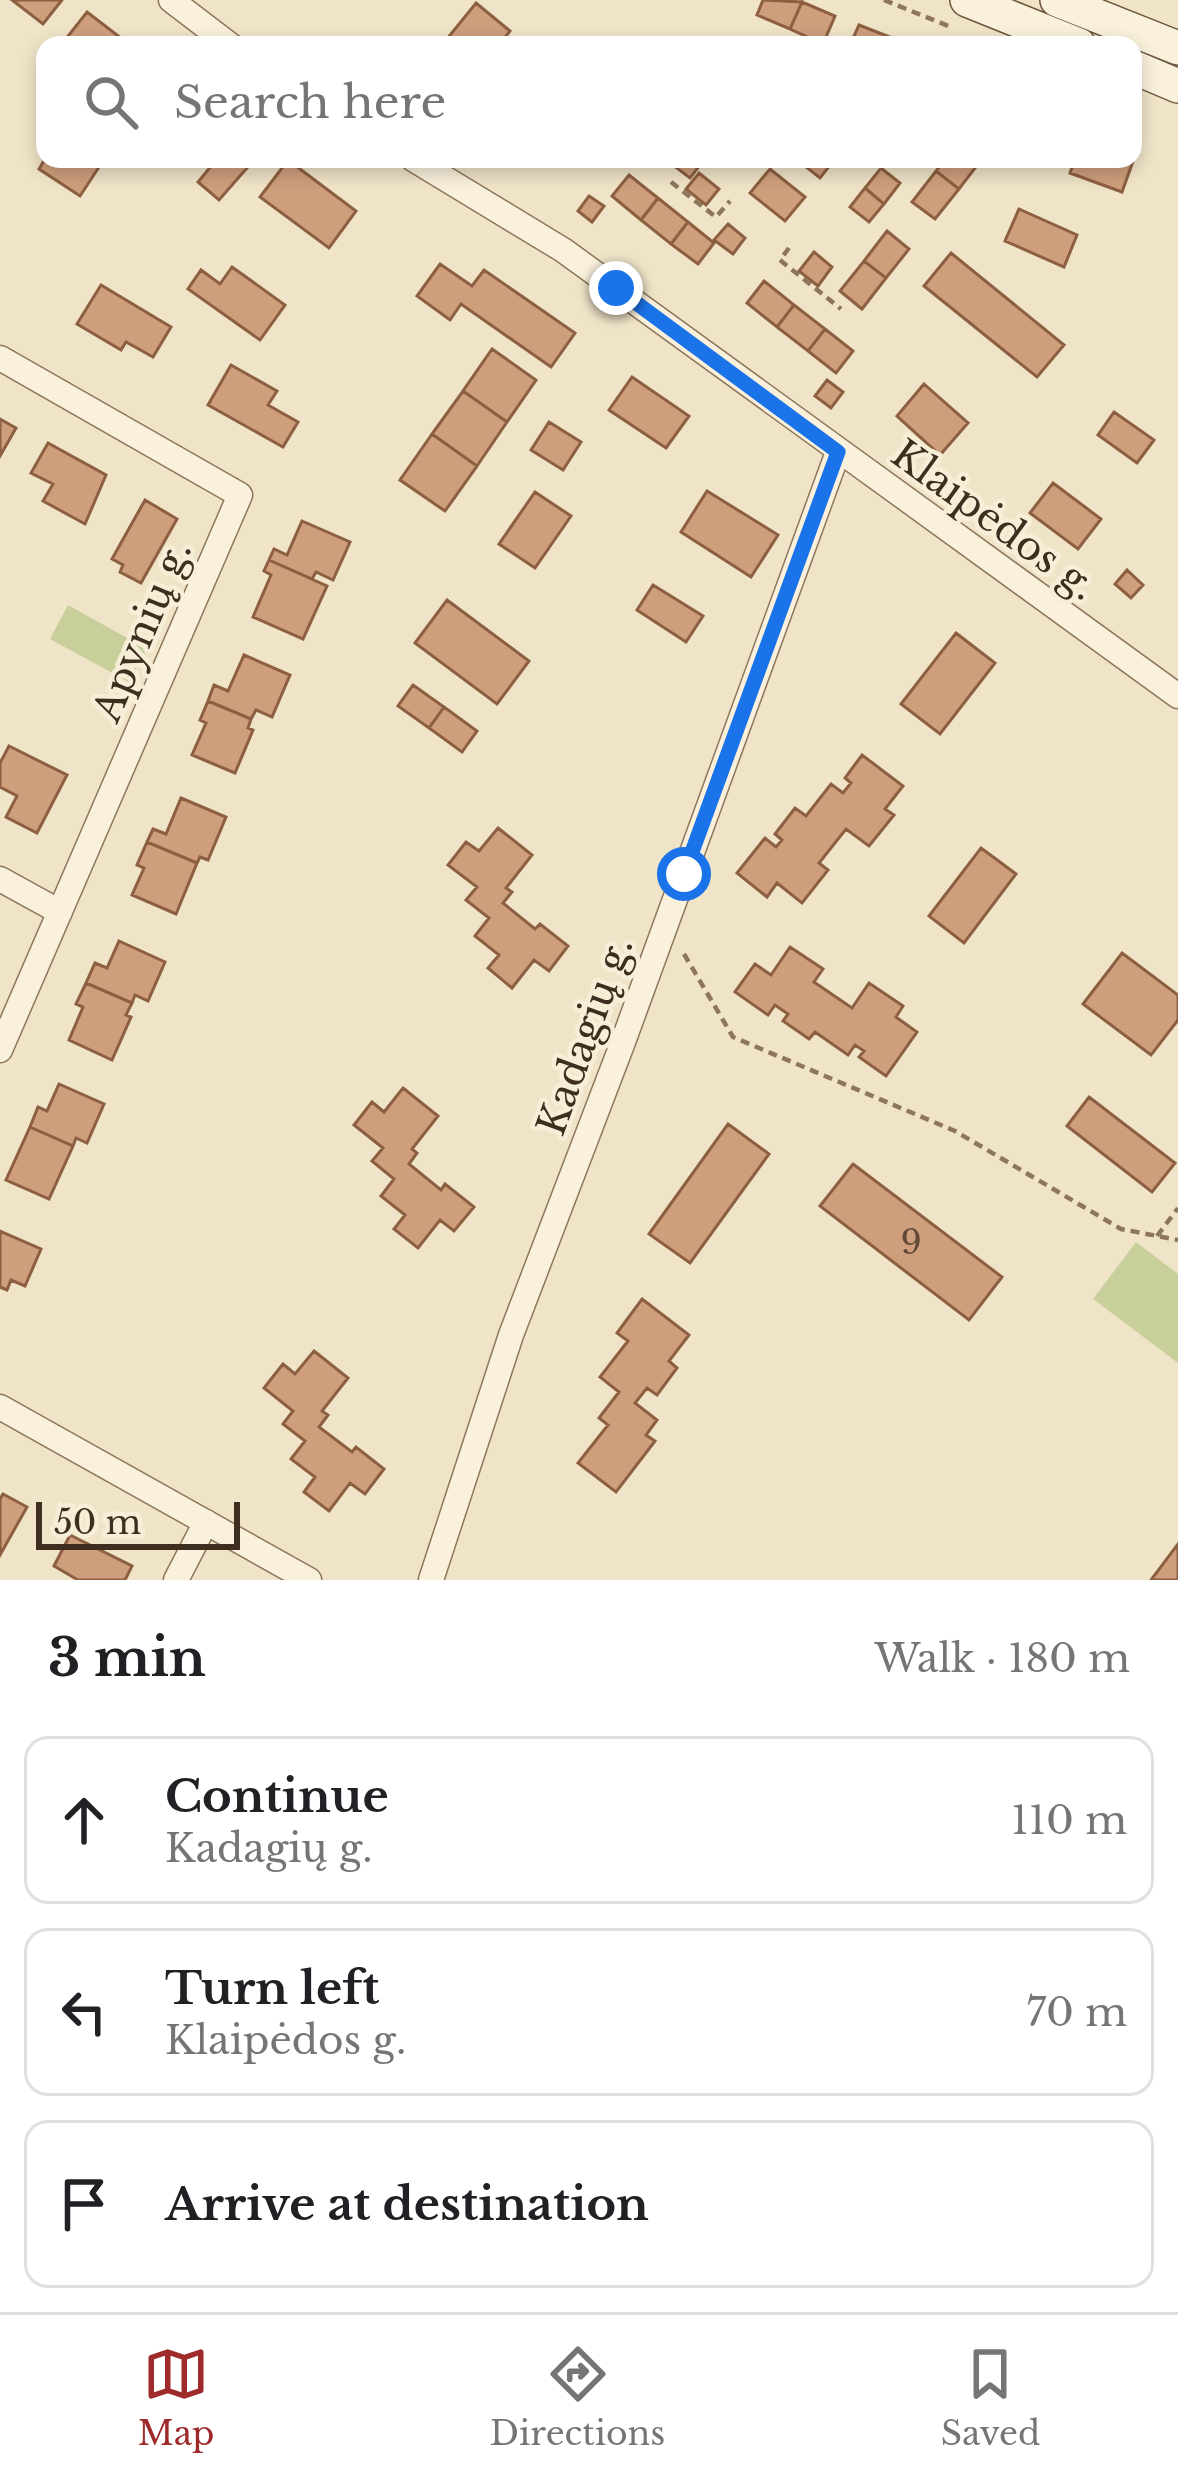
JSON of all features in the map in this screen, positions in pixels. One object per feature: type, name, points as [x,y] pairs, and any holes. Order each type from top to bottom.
[{"type":"main road","points":[[1057,0],[1178,48]]},
{"type":"main road","points":[[962,15],[1044,36]]},
{"type":"main road","points":[[1142,71],[1178,86]]},
{"type":"street","points":[[170,0],[218,36]]},
{"type":"street","name":"Klaipėdos g.","points":[[428,168],[563,250],[1178,696]]},
{"type":"street","name":"Apynių g.","points":[[0,358],[240,495],[0,1050]]},
{"type":"street","name":"Kadagių g.","points":[[431,1580],[511,1335],[838,452]]},
{"type":"street","points":[[0,879],[60,912]]},
{"type":"street","points":[[0,1407],[309,1580]]},
{"type":"street","points":[[176,1580],[206,1522]]},
{"type":"path","points":[[884,0],[962,15]]},
{"type":"path","points":[[671,182],[716,217],[730,201]]},
{"type":"path","points":[[789,248],[779,260],[841,309]]},
{"type":"path","points":[[666,923],[733,1037],[955,1131],[1121,1229],[1178,1240]]},
{"type":"path","points":[[1157,1236],[1178,1208]]},
{"type":"green space","points":[[68,605],[147,649],[129,682],[50,639]]},
{"type":"green space","points":[[1136,1242],[1178,1274],[1178,1363],[1093,1299]]},
{"type":"building","points":[[12,0],[62,0],[43,24]]},
{"type":"building","points":[[763,0],[802,2],[790,29],[757,15]]},
{"type":"building","points":[[802,2],[835,16],[826,36],[805,36],[790,29]]},
{"type":"building","points":[[476,3],[510,31],[506,36],[449,36]]},
{"type":"building","points":[[87,12],[118,36],[68,36]]},
{"type":"building","points":[[859,25],[887,36],[854,36]]},
{"type":"building","points":[[40,168],[98,168],[80,196]]},
{"type":"building","points":[[210,168],[247,168],[219,200],[198,182]]},
{"type":"building","points":[[282,168],[299,168],[356,211],[329,248],[260,197]]},
{"type":"building","points":[[677,168],[698,168],[690,178]]},
{"type":"building","points":[[807,168],[828,168],[820,178]]},
{"type":"building","points":[[881,168],[900,183],[884,204],[865,188]]},
{"type":"building","points":[[938,168],[975,168],[959,189],[936,171]]},
{"type":"building","points":[[1072,168],[1131,168],[1122,192],[1070,173]]},
{"type":"building","points":[[770,169],[805,197],[785,221],[750,193]]},
{"type":"building","points":[[936,171],[959,189],[935,219],[912,202]]},
{"type":"building","points":[[699,173],[719,189],[706,205],[686,189]]},
{"type":"building","points":[[629,175],[658,198],[641,220],[612,196]]},
{"type":"building","points":[[865,188],[884,204],[869,222],[850,207]]},
{"type":"building","points":[[589,196],[604,206],[592,222],[578,211]]},
{"type":"building","points":[[658,198],[688,222],[671,244],[641,220]]},
{"type":"building","points":[[1019,209],[1077,235],[1064,267],[1005,241]]},
{"type":"building","points":[[688,222],[714,243],[698,264],[671,244]]},
{"type":"building","points":[[728,224],[745,238],[733,254],[714,240]]},
{"type":"building","points":[[887,231],[909,249],[886,278],[864,261]]},
{"type":"building","points":[[814,252],[832,267],[818,286],[799,271]]},
{"type":"building","points":[[951,253],[1064,345],[1037,377],[924,286]]},
{"type":"building","points":[[864,261],[886,278],[862,309],[840,291]]},
{"type":"building","points":[[440,264],[472,286],[484,270],[575,333],[551,367],[461,304],[450,320],[417,296]]},
{"type":"building","points":[[232,267],[285,305],[260,340],[188,289],[201,270],[220,284]]},
{"type":"building","points":[[764,281],[794,305],[777,327],[747,303]]},
{"type":"building","points":[[101,285],[171,327],[153,357],[126,342],[121,350],[77,324]]},
{"type":"building","points":[[794,305],[825,329],[808,351],[777,327]]},
{"type":"building","points":[[825,329],[853,351],[836,373],[808,351]]},
{"type":"building","points":[[492,349],[536,380],[507,422],[463,391]]},
{"type":"building","points":[[231,365],[277,391],[268,405],[298,422],[283,447],[208,405]]},
{"type":"building","points":[[632,377],[689,416],[666,448],[609,410]]},
{"type":"building","points":[[827,380],[843,392],[831,408],[815,396]]},
{"type":"building","points":[[924,384],[968,423],[940,455],[897,416]]},
{"type":"building","points":[[463,391],[507,422],[477,466],[432,434]]},
{"type":"building","points":[[1114,412],[1154,440],[1137,463],[1098,435]]},
{"type":"building","points":[[0,419],[16,428],[0,456]]},
{"type":"building","points":[[549,422],[581,442],[563,470],[531,450]]},
{"type":"building","points":[[432,434],[477,466],[445,511],[400,480]]},
{"type":"building","points":[[48,443],[106,475],[85,524],[43,501],[53,484],[31,473]]},
{"type":"building","points":[[1053,483],[1101,519],[1078,549],[1030,513]]},
{"type":"building","points":[[707,491],[778,535],[751,577],[681,532]]},
{"type":"building","points":[[535,492],[571,516],[535,568],[499,544]]},
{"type":"building","points":[[145,500],[177,519],[141,583],[120,572],[123,565],[112,559]]},
{"type":"building","points":[[302,521],[350,542],[333,580],[316,572],[312,579],[269,560],[274,549],[287,555]]},
{"type":"building","points":[[269,560],[327,586],[303,639],[253,617],[271,575],[264,571]]},
{"type":"building","points":[[1127,570],[1143,585],[1131,598],[1115,584]]},
{"type":"building","points":[[653,585],[703,616],[686,642],[637,610]]},
{"type":"building","points":[[447,600],[529,661],[497,704],[415,643]]},
{"type":"building","points":[[956,633],[995,663],[940,734],[901,704]]},
{"type":"building","points":[[244,655],[290,675],[272,717],[256,710],[251,719],[208,701],[214,685],[228,691]]},
{"type":"building","points":[[413,685],[444,707],[429,728],[398,706]]},
{"type":"building","points":[[208,701],[251,719],[248,728],[253,730],[235,773],[192,755],[206,723],[200,720]]},
{"type":"building","points":[[444,707],[477,731],[462,752],[429,728]]},
{"type":"building","points":[[9,746],[67,775],[37,833],[6,817],[17,796],[0,787],[0,763]]},
{"type":"building","points":[[862,755],[903,786],[885,809],[894,815],[869,846],[846,829],[819,863],[828,870],[802,903],[777,883],[767,897],[737,873],[765,838],[776,847],[782,840],[775,834],[795,808],[806,816],[831,784],[843,793],[851,783],[845,778]]},
{"type":"building","points":[[181,798],[226,817],[208,860],[200,857],[197,863],[147,842],[153,829],[166,834]]},
{"type":"building","points":[[498,828],[532,855],[506,888],[512,892],[503,903],[535,929],[540,924],[568,946],[549,971],[534,960],[512,988],[488,968],[499,955],[475,936],[489,918],[466,900],[477,887],[448,865],[466,842],[479,851]]},
{"type":"building","points":[[147,842],[197,863],[176,914],[132,895],[144,868],[137,865]]},
{"type":"building","points":[[981,848],[1016,874],[964,943],[929,916]]},
{"type":"building","points":[[119,941],[165,962],[148,1001],[135,995],[132,1003],[86,983],[95,963],[107,968]]},
{"type":"building","points":[[790,947],[823,969],[814,982],[852,1008],[869,983],[903,1006],[896,1017],[917,1032],[886,1076],[859,1057],[864,1051],[855,1045],[848,1055],[815,1032],[809,1039],[783,1021],[788,1014],[775,1005],[768,1015],[735,992],[755,964],[771,975]]},
{"type":"building","points":[[1122,953],[1178,995],[1178,1020],[1151,1055],[1083,1004]]},
{"type":"building","points":[[86,983],[132,1003],[126,1015],[131,1017],[112,1060],[69,1040],[83,1007],[76,1004]]},
{"type":"building","points":[[59,1084],[104,1104],[87,1143],[76,1138],[73,1146],[30,1127],[38,1107],[47,1111]]},
{"type":"building","points":[[403,1088],[438,1116],[412,1149],[417,1153],[409,1164],[441,1190],[445,1184],[474,1207],[454,1231],[440,1220],[418,1248],[394,1229],[405,1215],[381,1196],[394,1179],[372,1161],[383,1148],[354,1125],[372,1102],[384,1112]]},
{"type":"building","points":[[1089,1097],[1175,1163],[1152,1192],[1067,1126]]},
{"type":"building","points":[[728,1124],[769,1154],[690,1263],[649,1234]]},
{"type":"building","points":[[30,1127],[73,1146],[49,1199],[6,1180]]},
{"type":"building","points":[[853,1164],[1002,1277],[969,1320],[820,1206]]},
{"type":"building","points":[[0,1231],[41,1249],[25,1286],[11,1280],[7,1290],[0,1287]]},
{"type":"building","points":[[642,1299],[689,1335],[669,1361],[677,1368],[657,1395],[647,1388],[635,1403],[657,1420],[646,1435],[655,1441],[616,1492],[578,1463],[608,1425],[599,1418],[619,1392],[600,1377],[628,1341],[617,1333]]},
{"type":"building","points":[[314,1351],[348,1378],[322,1411],[328,1415],[319,1427],[384,1469],[365,1494],[350,1483],[329,1511],[304,1492],[315,1477],[291,1459],[305,1441],[283,1424],[293,1411],[264,1388],[283,1364],[295,1374]]},
{"type":"building","points":[[3,1494],[27,1507],[0,1555],[0,1499]]},
{"type":"building","points":[[70,1535],[132,1566],[125,1580],[78,1580],[54,1566]]},
{"type":"building","points":[[1178,1544],[1178,1580],[1151,1580]]},
{"type":"route","points":[[616,288],[838,452],[684,874]]}]
